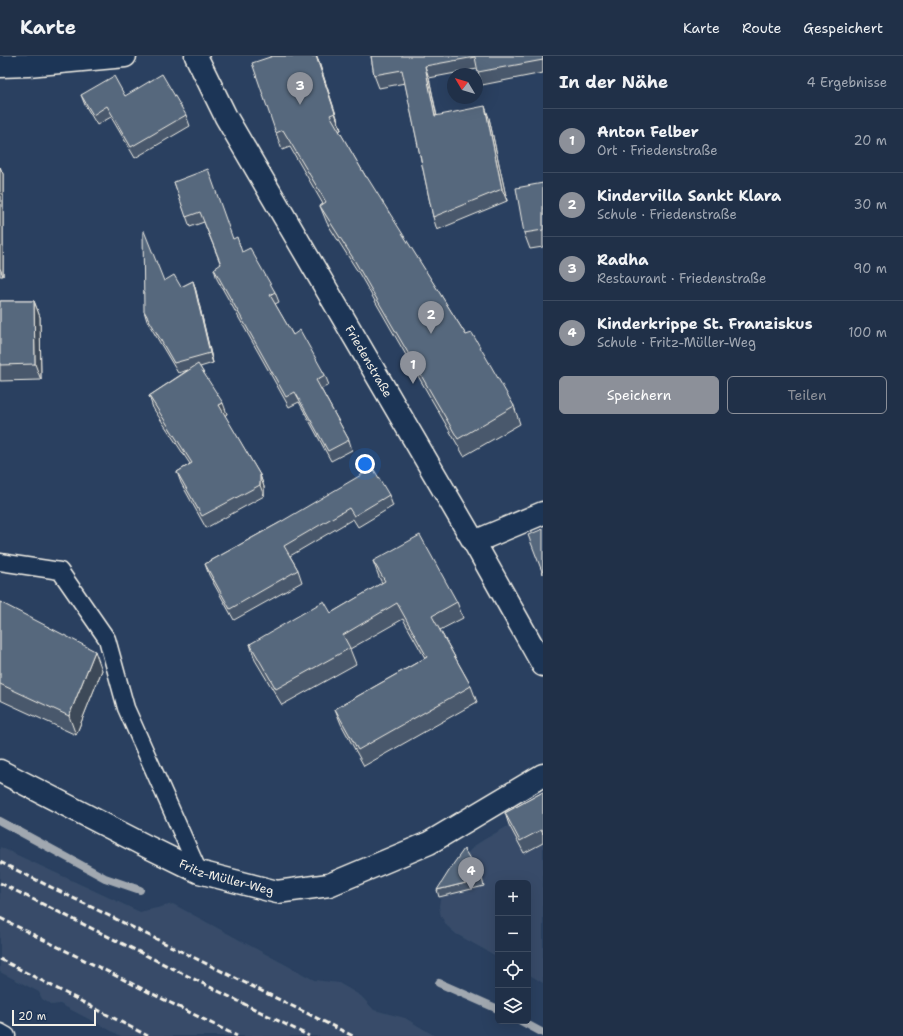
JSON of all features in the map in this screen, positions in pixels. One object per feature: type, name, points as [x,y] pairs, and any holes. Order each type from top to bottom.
[{"type":"street","points":[[0,66],[28,65],[125,56]]},
{"type":"street","name":"Friedenstraße","points":[[196,56],[226,117],[474,542],[543,665]]},
{"type":"street","points":[[474,542],[543,513]]},
{"type":"street","name":"Fritz-Müller-Weg","points":[[0,771],[199,872],[277,892],[329,885],[429,843],[543,775]]},
{"type":"lane","points":[[0,562],[60,571],[107,639],[126,708],[199,872]]},
{"type":"lane","points":[[0,1032],[8,1036]]},
{"type":"shaded area","points":[[543,806],[543,983],[531,976],[531,880],[495,880],[495,955],[456,934],[447,926],[441,916],[439,906],[441,895],[466,855],[474,846]]},
{"type":"shaded area","points":[[0,847],[140,912],[173,904],[314,980],[339,983],[361,996],[374,1010],[405,1018],[435,1036],[121,1036],[60,1004],[52,1005],[42,999],[39,992],[0,972]]},
{"type":"building","points":[[273,56],[316,56],[335,113],[330,115],[366,177],[466,335],[472,333],[514,406],[458,439],[353,258],[320,206],[326,202],[283,130],[276,133],[252,63]]},
{"type":"building","points":[[371,56],[543,56],[543,60],[483,71],[483,68],[477,68],[475,57],[425,66],[435,116],[485,106],[502,189],[433,217],[402,70],[374,75]]},
{"type":"building","points":[[162,74],[186,115],[131,147],[107,106],[93,115],[81,95],[114,76],[125,96]]},
{"type":"building","points":[[208,169],[233,239],[237,237],[242,252],[250,248],[275,292],[270,295],[293,335],[300,330],[325,375],[316,380],[349,440],[328,451],[295,392],[286,397],[214,269],[221,264],[200,212],[186,217],[174,182]]},
{"type":"building","points":[[543,183],[543,230],[524,233],[516,188]]},
{"type":"building","points":[[143,231],[164,281],[174,275],[181,287],[193,281],[210,353],[174,363],[144,311]]},
{"type":"building","points":[[0,301],[34,301],[35,364],[0,365]]},
{"type":"building","points":[[198,364],[223,403],[219,405],[260,475],[260,485],[202,516],[177,472],[192,463],[149,396]]},
{"type":"building","points":[[373,468],[389,495],[354,516],[349,508],[284,546],[298,570],[230,609],[205,564]]},
{"type":"building","points":[[543,529],[543,574],[528,535]]},
{"type":"building","points":[[420,535],[457,602],[432,616],[471,686],[358,750],[335,709],[427,657],[397,603],[343,635],[350,648],[276,689],[250,644],[324,601],[331,613],[385,581],[373,561]]},
{"type":"building","points":[[0,602],[95,651],[69,716],[0,684]]},
{"type":"building","points":[[543,792],[543,834],[541,830],[520,841],[505,813]]},
{"type":"building","points":[[464,849],[482,879],[437,890],[454,863]]},
{"type":"waterway","points":[[0,821],[105,878],[140,890]]},
{"type":"waterway","points":[[439,983],[495,1008]]},
{"type":"waterway","points":[[526,1024],[543,1033]]},
{"type":"railway","points":[[0,862],[353,1036]]},
{"type":"railway","points":[[0,883],[309,1036]]},
{"type":"railway","points":[[0,918],[237,1036]]},
{"type":"railway","points":[[0,959],[148,1036]]},
{"type":"place","name":"Radha","points":[[300,105]]},
{"type":"place","name":"Kindervilla Sankt Klara","points":[[431,334]]},
{"type":"place","name":"Anton Felber","points":[[413,384]]},
{"type":"place","name":"Kinderkrippe St. Franziskus","points":[[471,890]]}]
